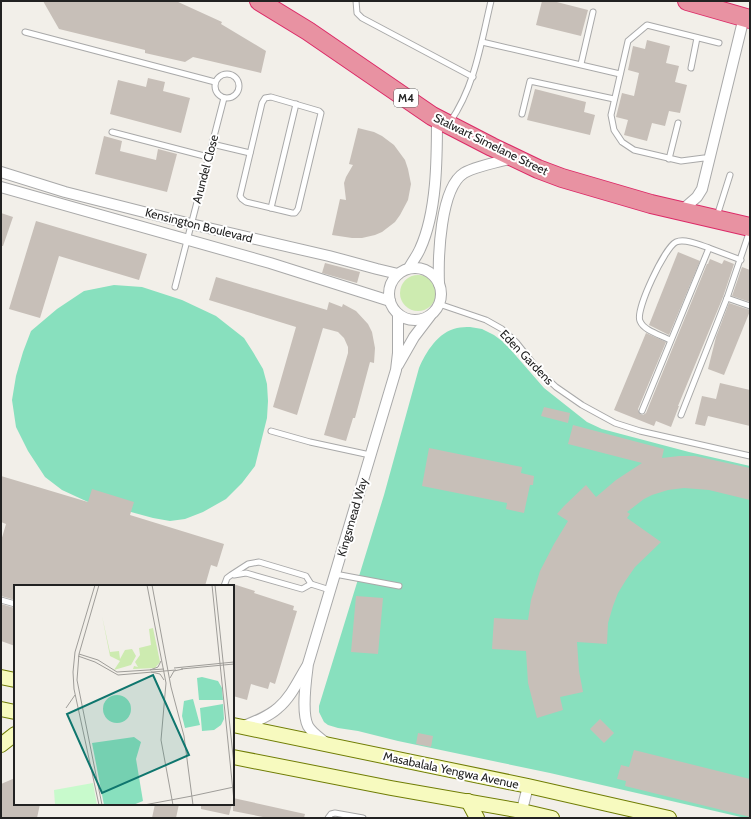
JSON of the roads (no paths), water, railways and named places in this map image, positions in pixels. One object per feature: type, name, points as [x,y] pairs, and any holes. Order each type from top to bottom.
[{"type":"highway","name":"Stalwart Simelane Street","points":[[259,1],[308,31],[442,122],[514,158],[562,178],[615,194],[750,228]]},
{"type":"highway","points":[[687,1],[747,18]]},
{"type":"main road","points":[[1,677],[14,680]]},
{"type":"main road","points":[[1,709],[14,712]]},
{"type":"main road","name":"Masabalala Yengwa Avenue","points":[[237,726],[528,786],[669,818]]},
{"type":"main road","points":[[1,744],[14,735]]},
{"type":"main road","points":[[234,757],[468,801],[521,814],[552,818]]},
{"type":"main road","points":[[468,801],[477,818]]},
{"type":"street","points":[[681,211],[697,197],[702,189],[747,18]]},
{"type":"street","points":[[409,268],[420,249],[428,225],[436,178],[442,122]]},
{"type":"street","points":[[439,284],[436,278],[425,270],[419,268],[409,268],[398,274],[390,286],[390,301],[393,308],[404,318],[418,320],[431,315],[439,304],[441,297],[439,284],[439,257],[441,227],[453,184],[458,177],[465,172],[514,158]]},
{"type":"street","name":"Kensington Boulevard","points":[[1,172],[65,192],[398,274]]},
{"type":"street","name":"Kensington Boulevard","points":[[1,187],[297,271],[390,301]]},
{"type":"street","name":"Kingsmead Way","points":[[328,744],[313,732],[308,725],[305,694],[308,664],[396,370],[398,353],[398,314]]},
{"type":"street","name":"Kingsmead Way","points":[[396,370],[414,337],[431,315]]},
{"type":"street","name":"Kingsmead Way","points":[[237,726],[278,709],[289,696],[308,664]]},
{"type":"street","points":[[521,814],[528,786]]},
{"type":"lane","points":[[356,1],[356,13],[362,18],[473,77]]},
{"type":"lane","points":[[442,122],[459,110],[473,77],[491,1]]},
{"type":"lane","points":[[581,64],[593,12]]},
{"type":"lane","points":[[710,159],[704,158],[681,161],[634,150],[622,142],[614,130],[610,115],[628,41],[647,26],[719,43]]},
{"type":"lane","points":[[25,32],[215,82]]},
{"type":"lane","points":[[691,68],[697,38]]},
{"type":"lane","points":[[482,42],[620,74]]},
{"type":"lane","points":[[226,73],[230,74],[238,80],[238,90],[232,97],[224,98],[218,95],[214,87],[215,82],[217,78],[226,73]]},
{"type":"lane","points":[[522,114],[530,81],[614,99]]},
{"type":"lane","points":[[271,97],[296,104],[319,111],[321,114],[296,213],[246,202],[242,199],[240,196],[250,154],[262,103],[265,98],[271,97]]},
{"type":"lane","name":"Arundel Close","points":[[175,287],[224,98]]},
{"type":"lane","points":[[271,208],[296,104]]},
{"type":"lane","points":[[669,159],[678,123]]},
{"type":"lane","points":[[112,132],[208,157]]},
{"type":"lane","points":[[212,144],[250,154]]},
{"type":"lane","points":[[716,219],[730,175]]},
{"type":"lane","points":[[681,415],[727,298],[741,260],[750,228]]},
{"type":"lane","points":[[670,340],[644,328],[639,318],[640,309],[654,274],[670,247],[675,242],[685,241],[741,260]]},
{"type":"lane","points":[[642,411],[709,248]]},
{"type":"lane","points":[[727,298],[750,306]]},
{"type":"lane","name":"Eden Gardens","points":[[439,304],[486,320],[502,329],[516,342],[539,371],[556,387],[582,405],[616,423],[640,431],[750,456]]},
{"type":"lane","points":[[271,431],[310,442],[370,455]]},
{"type":"lane","points":[[224,585],[227,578],[248,564],[260,562],[306,576],[312,584],[330,590]]},
{"type":"lane","points":[[231,575],[246,573],[302,589],[312,584]]},
{"type":"lane","points":[[335,574],[399,586]]},
{"type":"lane","points":[[1,600],[14,604]]},
{"type":"lane","points":[[328,818],[331,814],[335,813],[362,818]]}]
